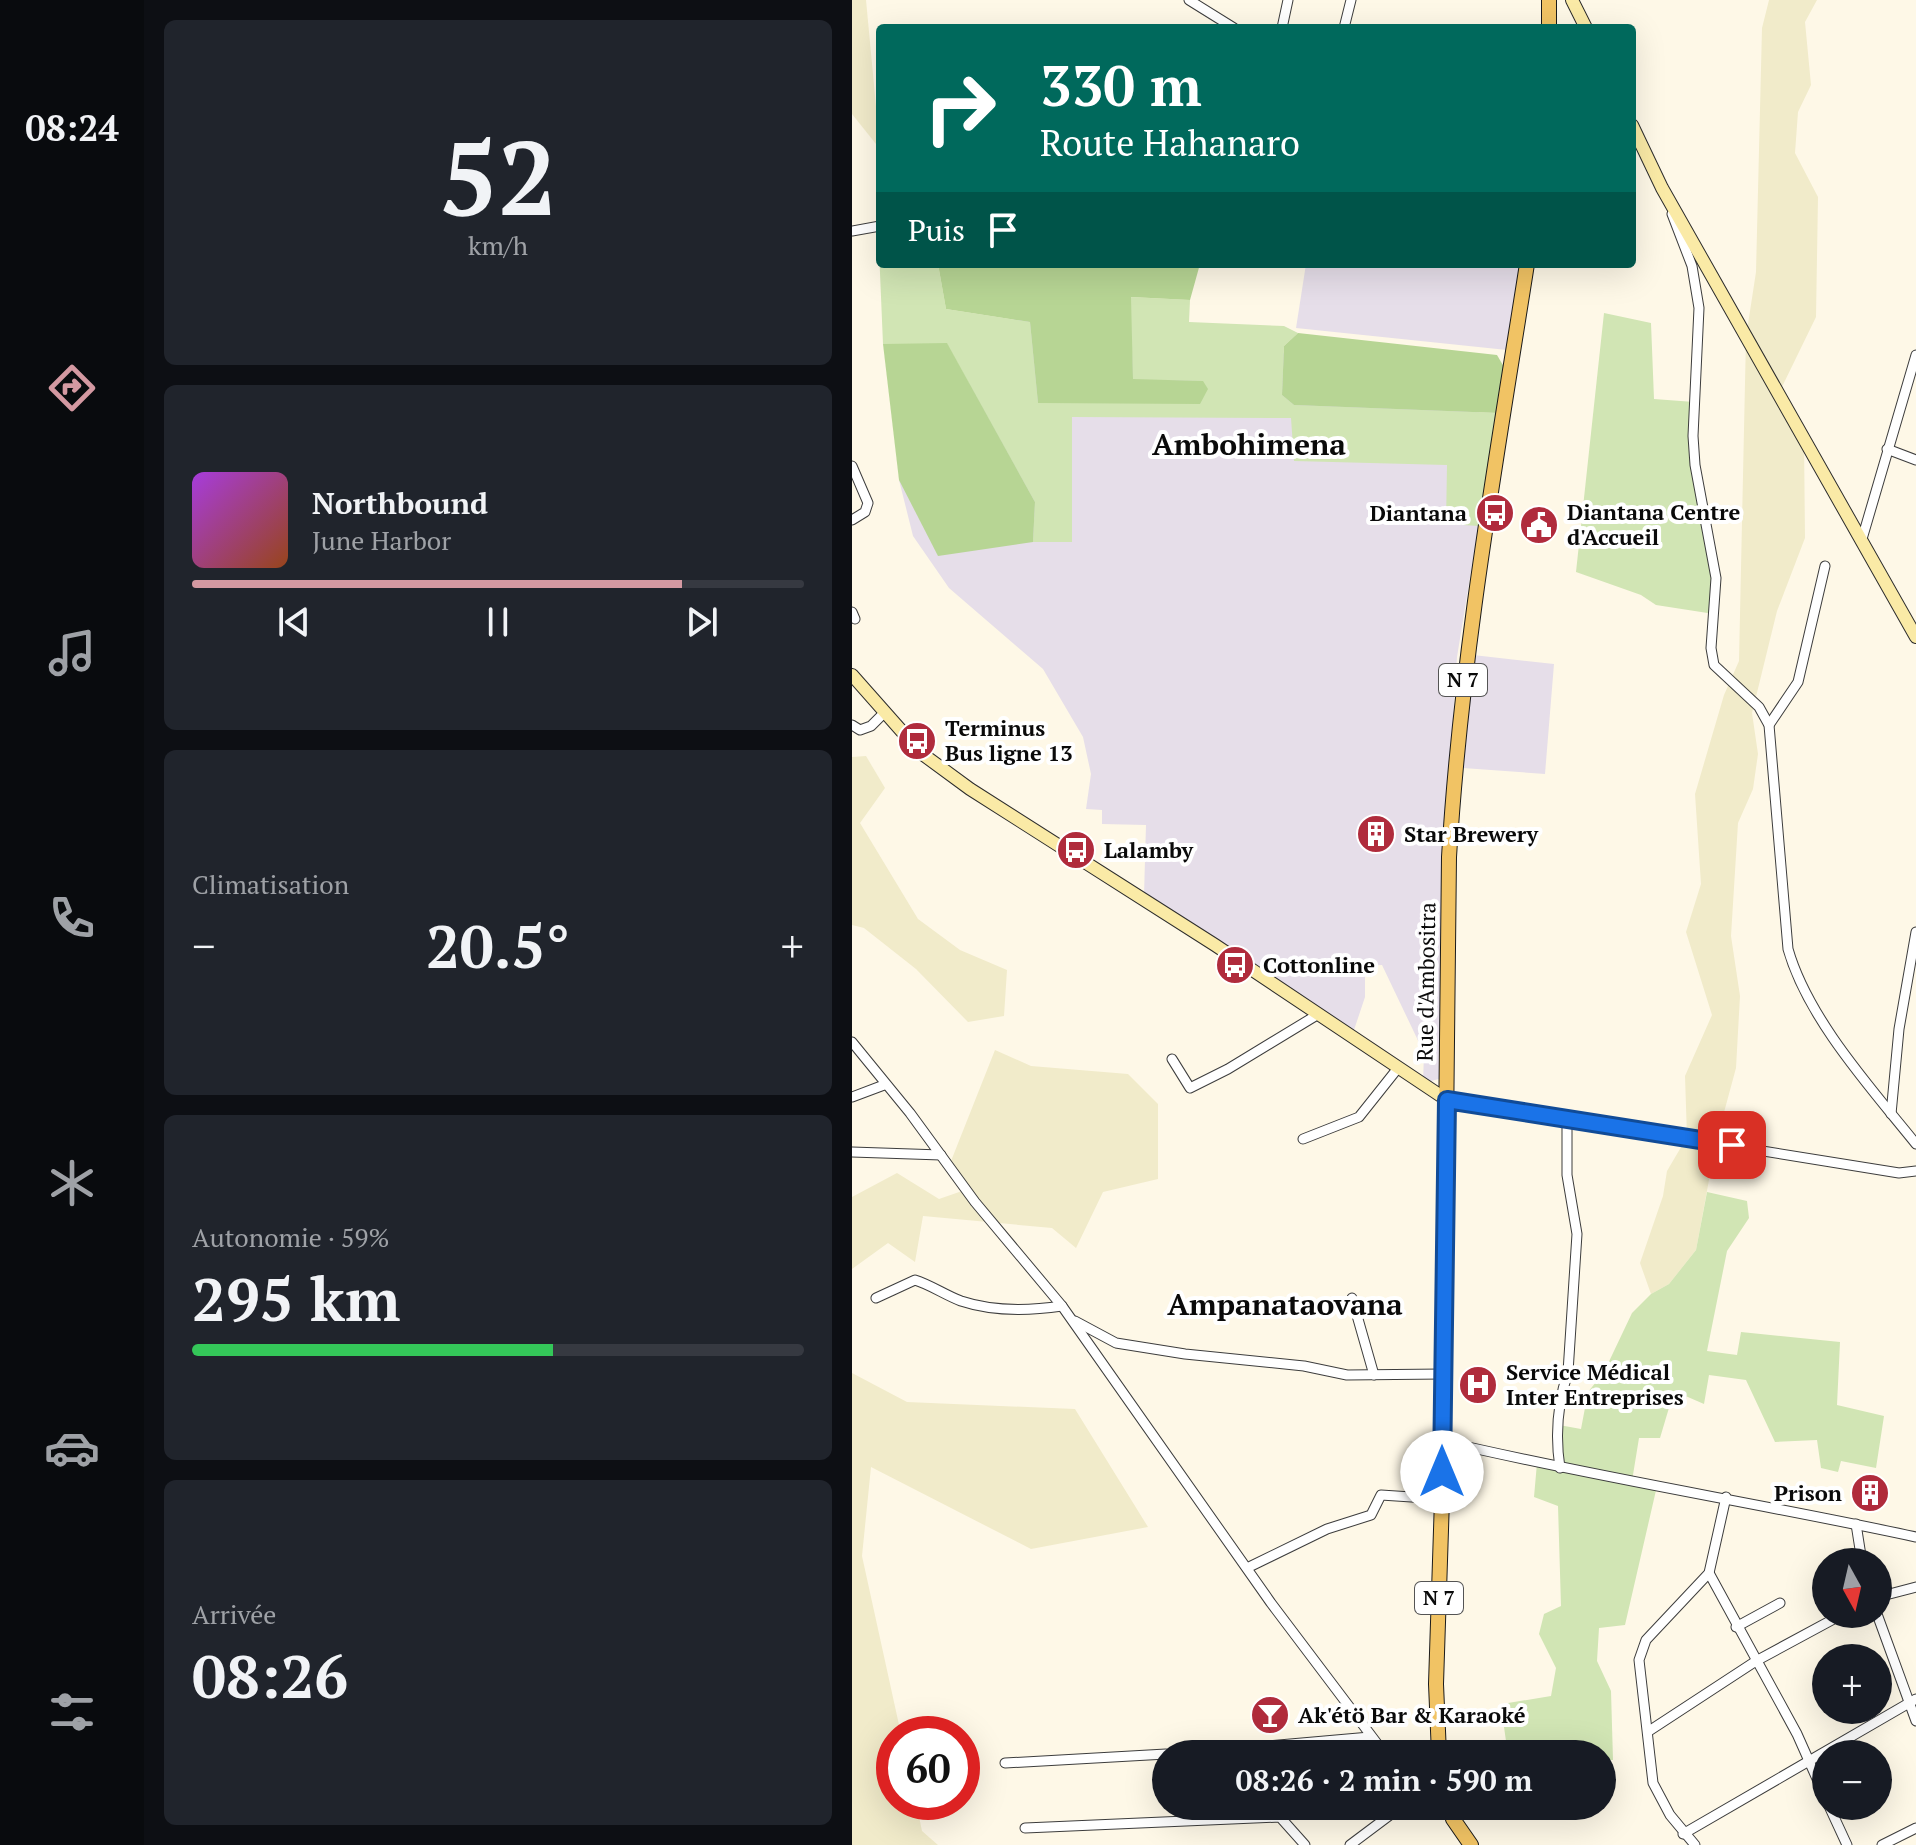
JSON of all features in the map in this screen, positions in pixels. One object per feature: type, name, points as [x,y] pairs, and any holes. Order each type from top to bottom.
[{"type":"main road","points":[[1549,0],[1549,24]]},
{"type":"main road","name":"Rue d'Ambositra","points":[[1438,1740],[1436,1684],[1442,1499],[1449,857],[1454,766],[1475,595],[1526,268]]},
{"type":"main road","points":[[1455,1820],[1471,1845]]},
{"type":"street","points":[[1189,0],[1228,24]]},
{"type":"street","points":[[1283,24],[1288,0]]},
{"type":"street","points":[[1345,24],[1351,0]]},
{"type":"street","points":[[1572,0],[1584,24]]},
{"type":"street","points":[[1636,133],[1662,188],[1916,637]]},
{"type":"street","points":[[1662,188],[1692,266],[1699,308],[1693,436],[1695,465],[1716,578],[1711,648],[1714,665],[1759,707],[1769,725],[1788,949],[1796,976],[1817,1013],[1915,1142]]},
{"type":"street","points":[[852,231],[876,227]]},
{"type":"street","points":[[1862,539],[1887,449],[1914,371],[1916,355]]},
{"type":"street","points":[[1887,449],[1916,460]]},
{"type":"street","points":[[852,466],[868,503],[865,512],[852,520]]},
{"type":"street","points":[[1769,725],[1798,682],[1825,566]]},
{"type":"street","points":[[852,675],[883,714],[921,753],[970,789],[1447,1100],[1899,1173],[1916,1171]]},
{"type":"street","points":[[852,725],[860,730],[871,726],[883,714]]},
{"type":"street","points":[[1891,1114],[1899,1029],[1916,932]]},
{"type":"street","points":[[1172,1059],[1190,1088],[1228,1069],[1317,1015]]},
{"type":"street","points":[[852,1042],[975,1202],[1062,1306],[1373,1740]]},
{"type":"street","points":[[1303,1139],[1359,1117],[1398,1068]]},
{"type":"street","points":[[852,1097],[884,1085]]},
{"type":"street","points":[[1560,1468],[1557,1445],[1561,1393],[1568,1372],[1577,1234],[1567,1175],[1567,1120]]},
{"type":"street","points":[[852,1152],[941,1155]]},
{"type":"street","points":[[876,1298],[915,1280],[960,1301],[991,1308],[1022,1312],[1062,1306]]},
{"type":"street","points":[[1352,1298],[1374,1375]]},
{"type":"street","points":[[1070,1318],[1116,1343],[1304,1366],[1336,1374],[1443,1374]]},
{"type":"street","points":[[1442,1441],[1560,1468],[1726,1497],[1916,1537]]},
{"type":"street","points":[[1247,1568],[1327,1529],[1371,1515],[1381,1495],[1442,1499]]},
{"type":"street","points":[[1695,1845],[1683,1834],[1653,1783],[1649,1731],[1638,1672],[1642,1648],[1709,1573],[1726,1497]]},
{"type":"street","points":[[1856,1524],[1860,1548]]},
{"type":"street","points":[[1709,1573],[1812,1769]]},
{"type":"street","points":[[1892,1593],[1916,1587]]},
{"type":"street","points":[[1736,1627],[1780,1603]]},
{"type":"street","points":[[1649,1731],[1756,1661],[1817,1628]]},
{"type":"street","points":[[1883,1628],[1912,1701],[1916,1721]]},
{"type":"street","points":[[1683,1834],[1912,1701]]},
{"type":"street","points":[[1335,1740],[1370,1737]]},
{"type":"street","points":[[1005,1763],[1152,1755]]},
{"type":"street","points":[[1025,1828],[1280,1817],[1305,1845]]},
{"type":"street","points":[[1350,1845],[1383,1820]]},
{"type":"street","points":[[1835,1820],[1847,1845]]},
{"type":"street","points":[[1882,1845],[1916,1828]]},
{"type":"shaded area","points":[[852,0],[866,0],[876,106],[876,144],[852,114]]},
{"type":"shaded area","points":[[1769,0],[1817,0],[1805,22],[1811,85],[1798,112],[1795,153],[1818,197],[1816,317],[1779,393],[1804,439],[1805,538],[1777,611],[1752,713],[1758,754],[1753,789],[1738,823],[1731,936],[1740,996],[1736,1068],[1716,1142],[1696,1250],[1669,1284],[1651,1294],[1640,1263],[1663,1196],[1667,1171],[1687,1137],[1685,1076],[1712,1015],[1686,932],[1701,884],[1695,794],[1724,695],[1739,661],[1746,337],[1756,272],[1762,28]]},
{"type":"shaded area","points":[[1305,268],[1521,268],[1507,350],[1296,328]]},
{"type":"shaded area","points":[[1042,280],[1496,418],[1457,657],[1447,813],[1443,1078],[1423,1083],[1424,1053],[1382,965],[1365,966],[1365,997],[1353,1033],[1144,895],[1146,825],[1102,824],[1102,810],[1086,809],[1091,774],[1083,737],[1043,669],[949,588],[913,536],[899,480]]},
{"type":"shaded area","points":[[1473,655],[1554,664],[1545,774],[1463,768]]},
{"type":"shaded area","points":[[866,756],[885,788],[860,823],[918,919],[960,950],[1007,970],[1004,1016],[968,1022],[916,969],[864,928],[852,925],[852,757]]},
{"type":"shaded area","points":[[995,1050],[1031,1066],[1128,1074],[1158,1104],[1158,1179],[1103,1192],[1076,1248],[1052,1228],[923,1216],[915,1262],[888,1243],[852,1269],[852,1197],[897,1173],[939,1199],[965,1190],[951,1161]]},
{"type":"shaded area","points":[[852,1373],[907,1402],[1075,1409],[1148,1527],[1031,1549],[871,1467],[862,1556],[897,1716],[876,1716],[876,1820],[920,1820],[922,1831],[938,1845],[852,1845]]},
{"type":"green space","points":[[880,268],[939,268],[946,309],[1030,322],[1038,403],[1203,381],[1133,380],[1130,297],[1190,300],[1189,322],[1284,326],[1298,333],[1284,346],[1282,395],[1294,405],[1498,413],[1479,526],[1446,524],[1447,465],[1294,461],[1291,418],[1072,417],[1072,542],[1033,542],[1035,502],[947,344],[883,344]]},
{"type":"green space","points":[[939,268],[1199,268],[1190,300],[1131,297],[1133,379],[1203,381],[1208,389],[1200,404],[1038,403],[1030,322],[946,309]]},
{"type":"green space","points":[[1604,313],[1651,323],[1654,399],[1694,402],[1693,436],[1713,548],[1714,614],[1656,605],[1641,595],[1576,572]]},
{"type":"green space","points":[[1298,333],[1497,355],[1504,367],[1498,413],[1294,405],[1282,395],[1284,346]]},
{"type":"green space","points":[[947,343],[1035,502],[1033,542],[938,556],[899,480],[883,344]]},
{"type":"green space","points":[[1707,1192],[1747,1201],[1749,1218],[1727,1251],[1707,1351],[1737,1355],[1741,1332],[1840,1342],[1837,1405],[1884,1416],[1876,1468],[1841,1461],[1838,1472],[1821,1468],[1817,1440],[1775,1442],[1746,1380],[1709,1375],[1704,1404],[1674,1391],[1660,1438],[1639,1438],[1632,1481],[1657,1486],[1625,1625],[1599,1628],[1597,1661],[1611,1691],[1612,1740],[1506,1740],[1502,1713],[1508,1703],[1551,1696],[1556,1668],[1539,1634],[1544,1614],[1561,1606],[1558,1506],[1534,1497],[1537,1463],[1560,1467],[1559,1425],[1581,1429],[1588,1392],[1604,1372],[1632,1313],[1651,1294],[1669,1284],[1696,1250]]},
{"type":"place","name":"Diantana","points":[[1495,513]]},
{"type":"place","name":"Diantana Centre d'Accueil","points":[[1539,525]]},
{"type":"place","name":"Terminus Bus ligne 13","points":[[917,741]]},
{"type":"place","name":"Star Brewery","points":[[1376,834]]},
{"type":"place","name":"Lalamby","points":[[1076,850]]},
{"type":"place","name":"Cottonline","points":[[1235,965]]},
{"type":"place","name":"Service Médical Inter Entreprises","points":[[1478,1385]]},
{"type":"place","name":"Prison","points":[[1870,1493]]},
{"type":"place","name":"Ak'étö Bar & Karaoké","points":[[1270,1715]]},
{"type":"district","name":"Ambohimena","points":[[1249,445]]},
{"type":"district","name":"Ampanataovana","points":[[1285,1305]]},
{"type":"route","points":[[1442,1472],[1447,1100],[1732,1145]]}]
